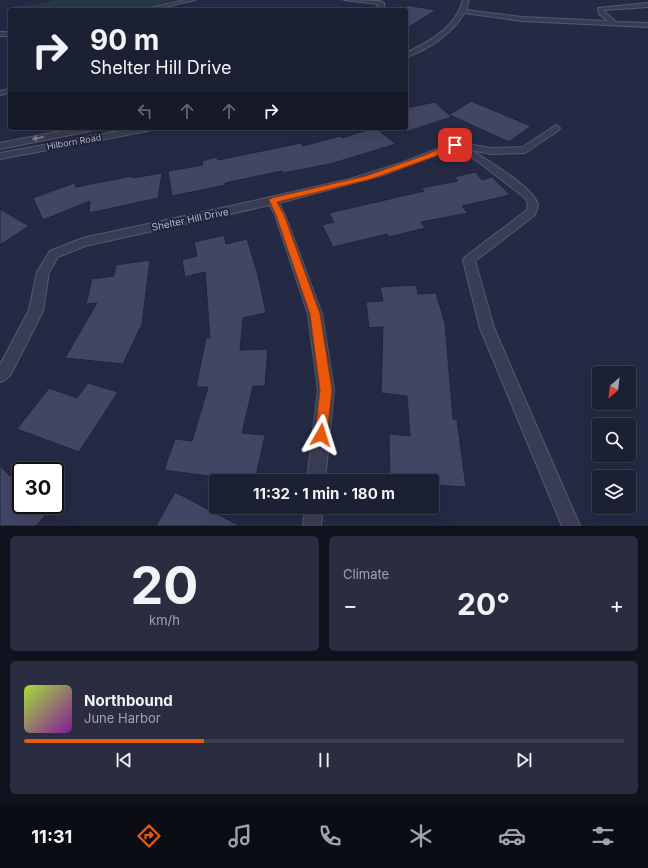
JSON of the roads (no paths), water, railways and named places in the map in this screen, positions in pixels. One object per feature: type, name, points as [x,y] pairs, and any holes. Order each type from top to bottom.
[{"type":"street","points":[[154,8],[192,0]]},
{"type":"street","points":[[347,0],[381,3],[381,8]]},
{"type":"street","points":[[408,55],[439,36],[450,27],[462,11],[466,0]]},
{"type":"street","points":[[614,24],[601,13],[600,9],[648,5]]},
{"type":"street","points":[[462,11],[522,19],[648,25]]},
{"type":"street","points":[[522,19],[538,23],[577,25],[614,24]]},
{"type":"street","points":[[554,21],[577,25]]},
{"type":"street","points":[[455,145],[491,151],[525,150],[556,128]]},
{"type":"street","name":"Hilborn Road","points":[[0,146],[56,131],[67,130]]},
{"type":"street","name":"Hilborn Road","points":[[0,156],[137,130]]},
{"type":"street","points":[[56,131],[56,145]]},
{"type":"street","points":[[455,145],[483,161],[528,195],[534,202],[534,207],[531,212],[469,260],[487,328],[570,526]]},
{"type":"street","name":"Shelter Hill Drive","points":[[0,375],[6,369],[36,311],[43,272],[54,254],[84,242],[368,177],[430,156],[455,145]]},
{"type":"street","points":[[272,200],[280,215],[315,314],[326,390],[317,474]]},
{"type":"street","points":[[312,526],[313,514]]}]
